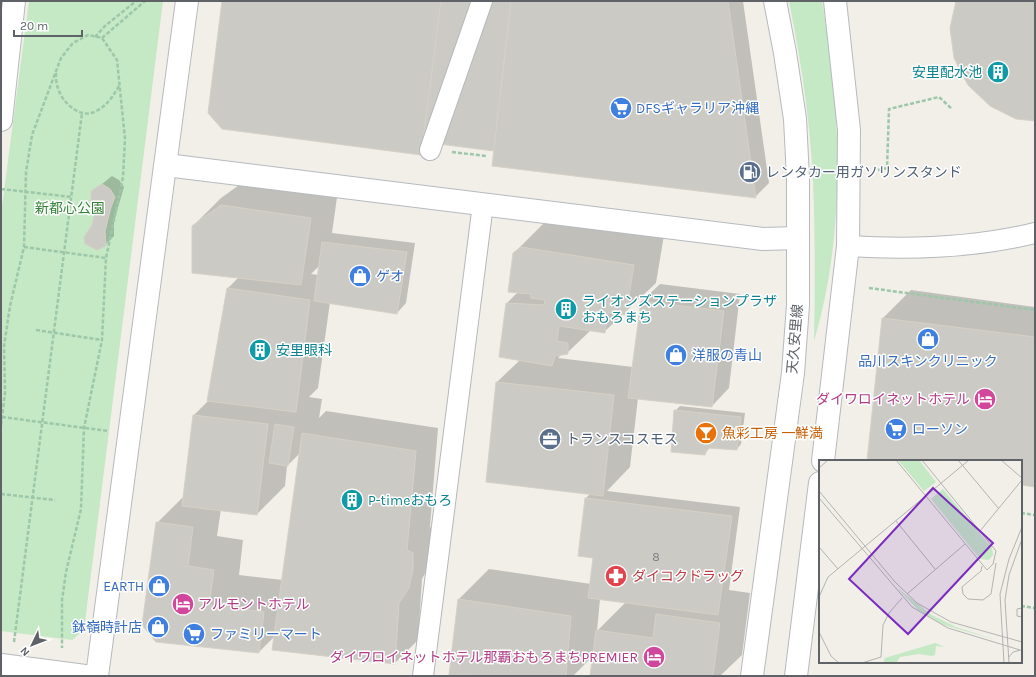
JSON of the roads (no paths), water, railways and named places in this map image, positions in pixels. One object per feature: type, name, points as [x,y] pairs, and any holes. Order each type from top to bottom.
[{"type":"street","points":[[1,120],[14,1]]},
{"type":"street","points":[[97,676],[187,1]]},
{"type":"street","points":[[430,150],[482,1]]},
{"type":"street","name":"天久安里線","points":[[752,676],[793,373],[798,305],[798,178],[795,119],[786,53],[775,1]]},
{"type":"street","points":[[823,460],[848,246],[849,130],[835,1]]},
{"type":"street","points":[[166,165],[763,239],[798,238]]},
{"type":"street","points":[[423,676],[483,204]]},
{"type":"street","points":[[848,246],[920,248],[969,244],[1035,233]]},
{"type":"street","points":[[796,676],[819,491]]},
{"type":"street","points":[[1,665],[85,676]]},
{"type":"place","name":"安里配水池","points":[[998,72]]},
{"type":"place","name":"DFSギャラリア沖縄","points":[[621,108]]},
{"type":"place","name":"レンタカー用ガソリンスタンド","points":[[750,172]]},
{"type":"place","name":"ゲオ","points":[[360,276]]},
{"type":"place","name":"ライオンズステーションプラザ おもろまち","points":[[566,309]]},
{"type":"place","name":"品川スキンクリニック","points":[[928,339]]},
{"type":"place","name":"安里眼科","points":[[260,350]]},
{"type":"place","name":"洋服の青山","points":[[676,355]]},
{"type":"place","name":"ダイワロイネットホテル","points":[[985,399]]},
{"type":"place","name":"ローソン","points":[[896,429]]},
{"type":"place","name":"魚彩工房 一鮮満","points":[[706,433]]},
{"type":"place","name":"トランスコスモス","points":[[550,439]]},
{"type":"place","name":"P-timeおもろ","points":[[352,500]]},
{"type":"place","name":"ダイコクドラッグ","points":[[616,576]]},
{"type":"place","name":"EARTH","points":[[159,586]]},
{"type":"place","name":"アルモントホテル","points":[[183,604]]},
{"type":"place","name":"鉢嶺時計店","points":[[158,627]]},
{"type":"place","name":"ファミリーマート","points":[[194,634]]},
{"type":"place","name":"ダイワロイネットホテル那覇おもろまちPREMIER","points":[[654,657]]},
{"type":"park label","name":"新都心公園","points":[[70,208]]}]
